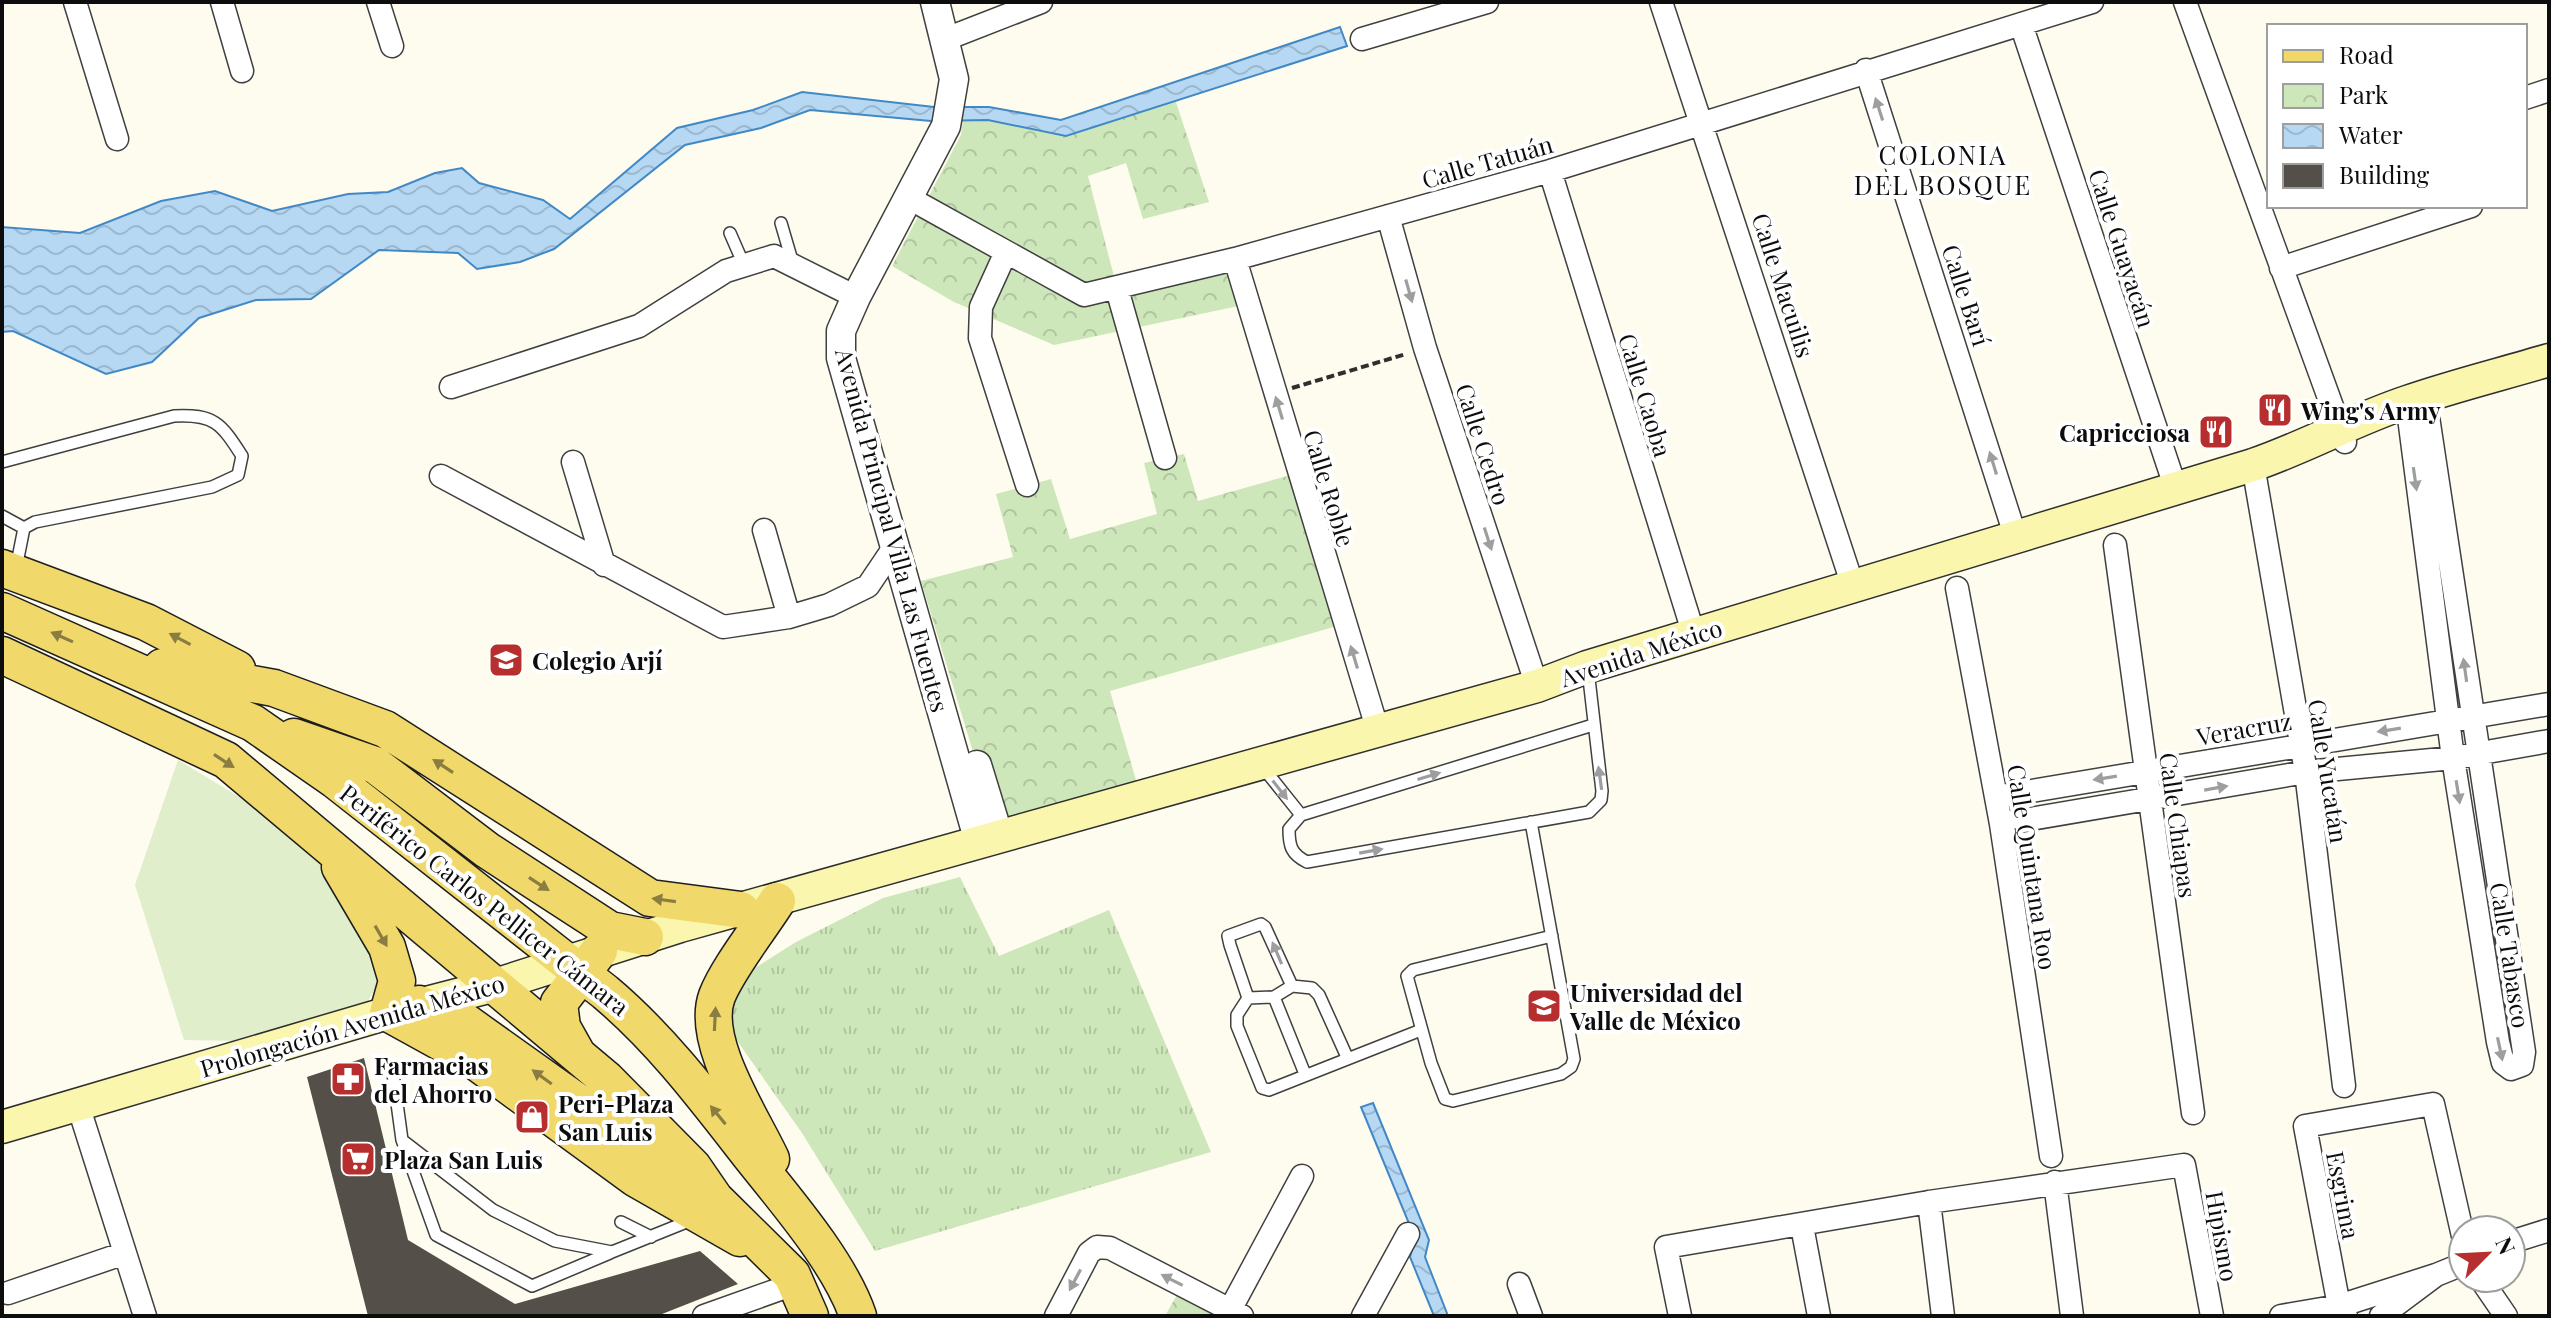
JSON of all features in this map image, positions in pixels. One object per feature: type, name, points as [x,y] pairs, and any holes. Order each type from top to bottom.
[{"type":"main road","name":"Avenida México","points":[[989,840],[1537,686],[1587,667],[2253,465],[2549,360]]},
{"type":"main road","name":"Avenida México","points":[[2418,409],[2549,379]]},
{"type":"main road","points":[[8,570],[146,622],[274,688],[385,729],[650,898],[741,910]]},
{"type":"main road","name":"Periférico Carlos Pellicer Cámara","points":[[2,611],[253,723],[335,780],[521,928],[581,963],[639,1021],[800,1218],[856,1310]]},
{"type":"main road","points":[[100,654],[274,688]]},
{"type":"main road","points":[[2,655],[226,760],[578,1056]]},
{"type":"main road","points":[[143,719],[253,723],[375,765],[487,850],[610,930],[645,937]]},
{"type":"main road","points":[[487,850],[518,815]]},
{"type":"main road","name":"Prolongación Avenida México","points":[[2,1127],[403,1009],[581,963],[645,937],[989,840]]},
{"type":"main road","points":[[327,844],[387,947],[403,1009],[475,1061],[649,1156],[693,1167],[707,1208]]},
{"type":"main road","points":[[398,903],[444,917],[456,915],[461,901],[457,877]]},
{"type":"main road","points":[[777,901],[716,997],[714,1032],[727,1071],[800,1218]]},
{"type":"main road","points":[[521,928],[531,953],[529,974]]},
{"type":"main road","points":[[581,963],[559,1003],[562,1027],[578,1056],[649,1156],[793,1278],[856,1310]]},
{"type":"main road","points":[[793,1278],[810,1316]]},
{"type":"street","points":[[75,2],[117,139]]},
{"type":"street","points":[[222,2],[242,71]]},
{"type":"street","points":[[378,2],[392,46]]},
{"type":"street","name":"Avenida Principal Villa Las Fuentes","points":[[935,2],[954,36]]},
{"type":"street","name":"Avenida Principal Villa Las Fuentes","points":[[952,2],[954,79],[946,126],[917,202],[857,336],[855,358],[989,840]]},
{"type":"street","points":[[954,36],[1041,2]]},
{"type":"street","points":[[1362,39],[1487,2]]},
{"type":"street","name":"Calle Macuilis","points":[[1661,2],[1853,586]]},
{"type":"street","name":"Calle Tatuán","points":[[917,202],[1084,295],[1235,259],[1550,171],[2092,2]]},
{"type":"street","points":[[2185,2],[2342,435]]},
{"type":"street","name":"Calle Guayacán","points":[[2021,24],[2176,489]]},
{"type":"street","name":"Calle Barí","points":[[1866,70],[2016,538]]},
{"type":"street","points":[[2527,97],[2549,90]]},
{"type":"street","name":"Calle Caoba","points":[[1550,171],[1694,635]]},
{"type":"street","name":"Avenida Principal Villa Las Fuentes","points":[[917,202],[856,297],[841,331],[841,358],[893,549],[989,840]]},
{"type":"street","points":[[2281,268],[2465,208]]},
{"type":"street","name":"Calle Cedro","points":[[1388,216],[1425,348],[1537,686]]},
{"type":"street","points":[[1006,252],[981,307],[980,338],[1027,485]]},
{"type":"street","points":[[451,387],[639,326],[726,271],[774,256],[856,297]]},
{"type":"street","name":"Calle Roble","points":[[1235,259],[1378,731]]},
{"type":"street","points":[[1117,289],[1165,458]]},
{"type":"street","name":"Calle Tabasco","points":[[2418,409],[2479,753],[2524,1052],[2522,1065],[2511,1069],[2503,1063],[2498,1042],[2453,758],[2410,447],[2418,409]]},
{"type":"street","points":[[573,462],[604,565]]},
{"type":"street","name":"Calle Yucatán","points":[[2253,465],[2306,772],[2344,1086]]},
{"type":"street","points":[[441,476],[718,626],[789,617],[829,605],[868,586],[893,549]]},
{"type":"street","points":[[764,530],[789,617]]},
{"type":"street","name":"Calle Chiapas","points":[[2115,545],[2193,1113]]},
{"type":"street","name":"Calle Quintana Roo","points":[[1957,588],[2001,824],[2051,1156]]},
{"type":"street","name":"Veracruz","points":[[1996,797],[2549,704]]},
{"type":"street","points":[[2001,824],[2306,772],[2453,758],[2549,741]]},
{"type":"street","name":"Esgrima","points":[[2342,1311],[2305,1126],[2433,1104],[2458,1214]]},
{"type":"street","points":[[78,1105],[145,1316]]},
{"type":"street","name":"Hipismo","points":[[2055,1182],[2184,1165],[2212,1316]]},
{"type":"street","points":[[1056,1316],[1089,1253],[1097,1247],[1110,1248],[1236,1313],[1302,1176]]},
{"type":"street","points":[[1680,1316],[1666,1247],[2055,1182],[2072,1316]]},
{"type":"street","points":[[1929,1202],[1943,1316]]},
{"type":"street","points":[[1802,1226],[1819,1316]]},
{"type":"street","points":[[2527,1237],[2549,1230]]},
{"type":"street","points":[[1363,1316],[1408,1234]]},
{"type":"street","points":[[8,1293],[125,1253]]},
{"type":"street","points":[[2281,1316],[2342,1311],[2447,1271]]},
{"type":"street","points":[[2381,1316],[2436,1275]]},
{"type":"street","points":[[704,1316],[793,1278]]},
{"type":"street","points":[[1519,1284],[1531,1316]]},
{"type":"street","points":[[2491,1294],[2506,1316]]},
{"type":"lane","points":[[781,223],[795,268]]},
{"type":"lane","points":[[730,233],[744,265]]},
{"type":"lane","points":[[2,462],[174,416],[200,414],[225,429],[242,456],[238,475],[212,487],[35,522],[24,528],[8,570]]},
{"type":"lane","points":[[2,516],[24,528]]},
{"type":"lane","points":[[1587,667],[1601,800],[1589,812],[1307,862],[1295,856],[1289,844],[1289,829],[1301,815],[1593,725]]},
{"type":"lane","points":[[1260,764],[1301,815]]},
{"type":"lane","points":[[1531,822],[1552,936],[1574,1059],[1571,1067],[1561,1074],[1453,1101],[1445,1099],[1421,1030],[1407,976],[1413,970],[1552,936]]},
{"type":"lane","points":[[1248,998],[1228,936],[1261,924],[1268,931],[1292,986]]},
{"type":"lane","points":[[1248,998],[1274,997],[1292,986],[1312,988],[1319,995],[1347,1057]]},
{"type":"lane","points":[[1274,997],[1305,1074]]},
{"type":"lane","points":[[1248,998],[1237,1015],[1237,1026],[1262,1088],[1269,1090],[1421,1030]]},
{"type":"lane","points":[[393,1074],[402,1140],[436,1235],[532,1286],[651,1237],[707,1208]]},
{"type":"lane","points":[[402,1140],[493,1210],[555,1241],[612,1252]]},
{"type":"lane","points":[[621,1222],[651,1237]]},
{"type":"path","points":[[1275,394],[1425,348]]},
{"type":"green space","points":[[1170,84],[1209,202],[1143,219],[1126,163],[1088,176],[1117,288],[1235,259],[1248,304],[1054,345],[954,302],[892,266],[961,135],[965,106],[1061,120]]},
{"type":"green space","points":[[1184,454],[1198,501],[1298,473],[1344,624],[1110,691],[1141,797],[999,837],[921,581],[1013,557],[996,494],[1051,479],[1070,539],[1157,514],[1144,463]]},
{"type":"green space","points":[[178,760],[281,822],[318,855],[376,954],[381,978],[364,1008],[234,1041],[184,1040],[135,885]]},
{"type":"green space","points":[[960,877],[999,956],[1109,910],[1211,1152],[875,1251],[802,1133],[733,1035],[728,1009],[742,976],[796,942],[883,898]]},
{"type":"green space","points":[[1182,1286],[1225,1316],[1165,1316]]},
{"type":"water","points":[[1340,27],[1347,46],[1066,136],[988,120],[931,121],[810,110],[761,128],[685,145],[554,249],[520,262],[477,269],[458,253],[379,250],[311,299],[256,300],[199,318],[152,362],[106,374],[13,331],[2,332],[2,227],[80,233],[161,201],[215,191],[272,211],[348,194],[388,192],[435,173],[462,168],[479,183],[543,200],[570,219],[677,128],[753,110],[802,92],[934,107],[989,107],[1061,120]]},
{"type":"water","points":[[1373,1103],[1429,1240],[1425,1257],[1448,1316],[1434,1316],[1410,1257],[1415,1238],[1361,1107]]},
{"type":"building","name":"Plaza San Luis","points":[[364,1058],[408,1240],[515,1304],[700,1251],[738,1284],[657,1316],[368,1316],[307,1077]]},
{"type":"place","name":"Wing's Army","points":[[2275,410]]},
{"type":"place","name":"Capricciosa","points":[[2216,432]]},
{"type":"place","name":"Colegio Arjí","points":[[506,660]]},
{"type":"place","name":"Universidad del Valle de México","points":[[1544,1006]]},
{"type":"place","name":"Farmacias del Ahorro","points":[[348,1079]]},
{"type":"place","name":"Peri-Plaza San Luis","points":[[532,1117]]},
{"type":"place","name":"Plaza San Luis","points":[[358,1159]]},
{"type":"district","name":"COLONIA DEL BOSQUE","points":[[1943,169]]}]
